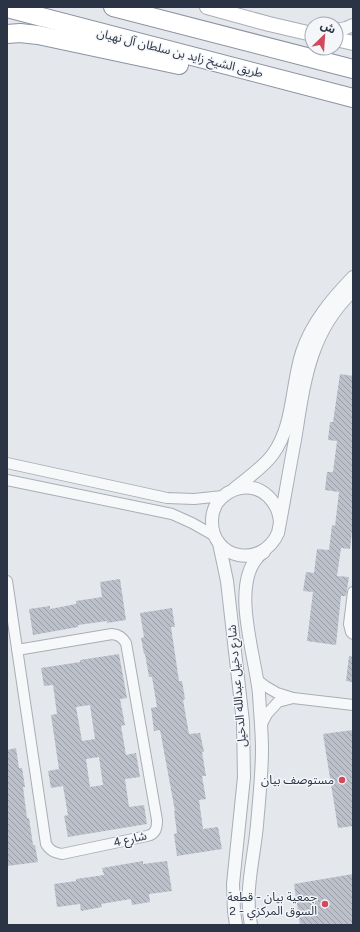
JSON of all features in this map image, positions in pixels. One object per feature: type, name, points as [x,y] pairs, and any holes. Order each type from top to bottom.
[{"type":"highway","points":[[113,7],[353,69]]},
{"type":"highway","name":"طريق الشيخ زايد بن سلطان آل نهيان","points":[[7,8],[350,98]]},
{"type":"highway","points":[[7,34],[38,34],[202,70],[312,87]]},
{"type":"main road","points":[[207,7],[304,32]]},
{"type":"street","points":[[269,24],[304,28]]},
{"type":"street","points":[[217,540],[212,526],[212,515],[216,505],[227,493],[250,476],[272,456],[279,444],[286,426],[298,366],[308,336],[323,311],[353,277]]},
{"type":"street","points":[[7,480],[172,514],[192,523],[217,540],[229,552],[241,556],[254,555],[265,550],[272,544],[278,533],[304,383],[310,360],[316,344],[329,321],[337,308],[353,290]]},
{"type":"street","points":[[7,463],[167,498],[194,499],[227,493],[245,487],[252,488],[265,494],[275,504],[280,516],[280,523]]},
{"type":"street","name":"شارع دخيل عبدالله الدخيل","points":[[217,540],[227,581],[243,722],[244,777],[233,884],[236,925]]},
{"type":"street","name":"شارع دخيل عبدالله الدخيل","points":[[251,925],[248,893],[257,827],[262,750],[258,692],[245,594],[250,570],[257,558],[265,550]]},
{"type":"street","name":"شارع 4","points":[[7,581],[17,650],[46,844],[50,850],[62,854],[147,836],[154,833],[157,828],[157,820],[126,643],[123,638],[112,634],[17,650]]},
{"type":"street","points":[[353,592],[349,624],[349,628],[353,634]]},
{"type":"street","points":[[256,679],[276,693],[293,698],[353,705]]},
{"type":"street","points":[[260,726],[267,714],[278,702],[293,698]]},
{"type":"building","points":[[340,374],[353,376],[353,522],[350,549],[341,548],[337,576],[349,577],[346,596],[341,596],[336,645],[307,641],[313,592],[303,591],[306,572],[314,573],[317,549],[329,550],[332,525],[335,526],[339,492],[325,490],[327,472],[333,472],[337,441],[328,440],[330,422],[333,422]]},
{"type":"building","points":[[120,579],[126,620],[78,625],[78,627],[33,635],[29,609],[50,606],[50,609],[76,604],[76,601],[102,597],[100,582]]},
{"type":"building","points":[[172,608],[175,627],[171,627],[179,681],[182,681],[185,699],[183,700],[189,734],[200,733],[204,752],[202,752],[206,776],[202,776],[206,799],[199,800],[203,829],[218,827],[222,849],[177,856],[174,834],[177,833],[175,811],[160,730],[154,731],[151,708],[157,707],[152,677],[149,677],[141,638],[144,637],[140,613]]},
{"type":"building","points":[[119,654],[127,698],[120,699],[125,725],[121,726],[126,755],[136,753],[140,777],[125,779],[129,807],[144,805],[147,824],[68,837],[64,816],[68,815],[63,786],[51,788],[48,771],[59,769],[51,715],[57,714],[53,685],[44,686],[41,668],[80,662],[80,660]],"holes":[[[90,705],[95,739],[82,741],[76,707]],[[99,757],[103,785],[90,787],[86,759]]]},
{"type":"building","points":[[349,656],[353,657],[353,682],[346,681]]},
{"type":"building","name":"مستوصف بيان","points":[[353,730],[353,826],[338,828],[323,734]]},
{"type":"building","points":[[16,748],[19,768],[22,768],[25,787],[23,787],[27,818],[29,818],[33,845],[35,845],[38,862],[7,866],[7,750]]},
{"type":"building","points":[[143,861],[143,864],[167,861],[172,891],[149,894],[150,902],[132,905],[131,899],[101,904],[102,907],[81,911],[80,904],[57,907],[54,884],[104,875],[102,868]]},
{"type":"building","name":"جمعية بيان - قطعة 2 - السوق المركزي","points":[[353,874],[353,925],[300,925],[294,884]]},
{"type":"place","name":"مستوصف بيان","points":[[342,780]]},
{"type":"place","name":"جمعية بيان - قطعة 2 - السوق المركزي","points":[[325,904]]}]
